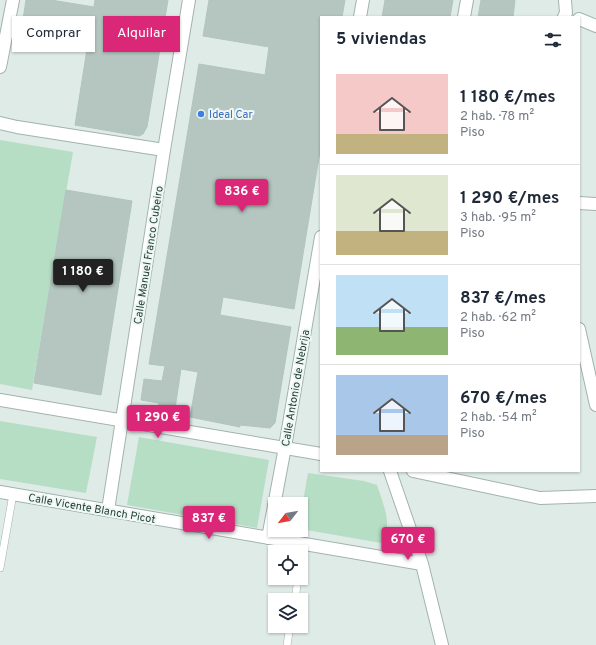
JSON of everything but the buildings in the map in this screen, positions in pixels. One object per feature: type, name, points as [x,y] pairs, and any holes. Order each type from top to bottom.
[{"type":"street","points":[[0,67],[12,0]]},
{"type":"street","name":"Calle Manuel Franco Cubeiro","points":[[108,510],[189,0]]},
{"type":"street","points":[[360,16],[363,0]]},
{"type":"street","points":[[464,16],[467,0]]},
{"type":"street","points":[[565,0],[568,16]]},
{"type":"street","points":[[580,19],[596,26]]},
{"type":"street","points":[[0,123],[164,150]]},
{"type":"street","points":[[580,203],[596,204]]},
{"type":"street","name":"Calle Antonio de Nebrija","points":[[268,538],[286,447],[320,243]]},
{"type":"street","points":[[580,333],[596,405]]},
{"type":"street","points":[[0,400],[320,454]]},
{"type":"street","points":[[390,472],[422,564],[442,645]]},
{"type":"street","points":[[418,472],[540,498],[596,496]]},
{"type":"street","name":"Calle Vicente Blanch Picot","points":[[0,492],[422,564]]},
{"type":"lane","points":[[0,568],[13,494]]},
{"type":"lane","points":[[287,645],[289,633]]},
{"type":"green space","points":[[0,140],[73,152],[32,390],[0,384]]},
{"type":"green space","points":[[0,421],[97,437],[86,493],[0,479]]},
{"type":"green space","points":[[139,437],[269,460],[257,528],[127,505]]},
{"type":"green space","points":[[308,473],[364,481],[377,485],[386,515],[387,529],[385,536],[381,543],[308,530],[308,497],[304,497]]},
{"type":"place","name":"Ideal Car","points":[[201,114]]}]
